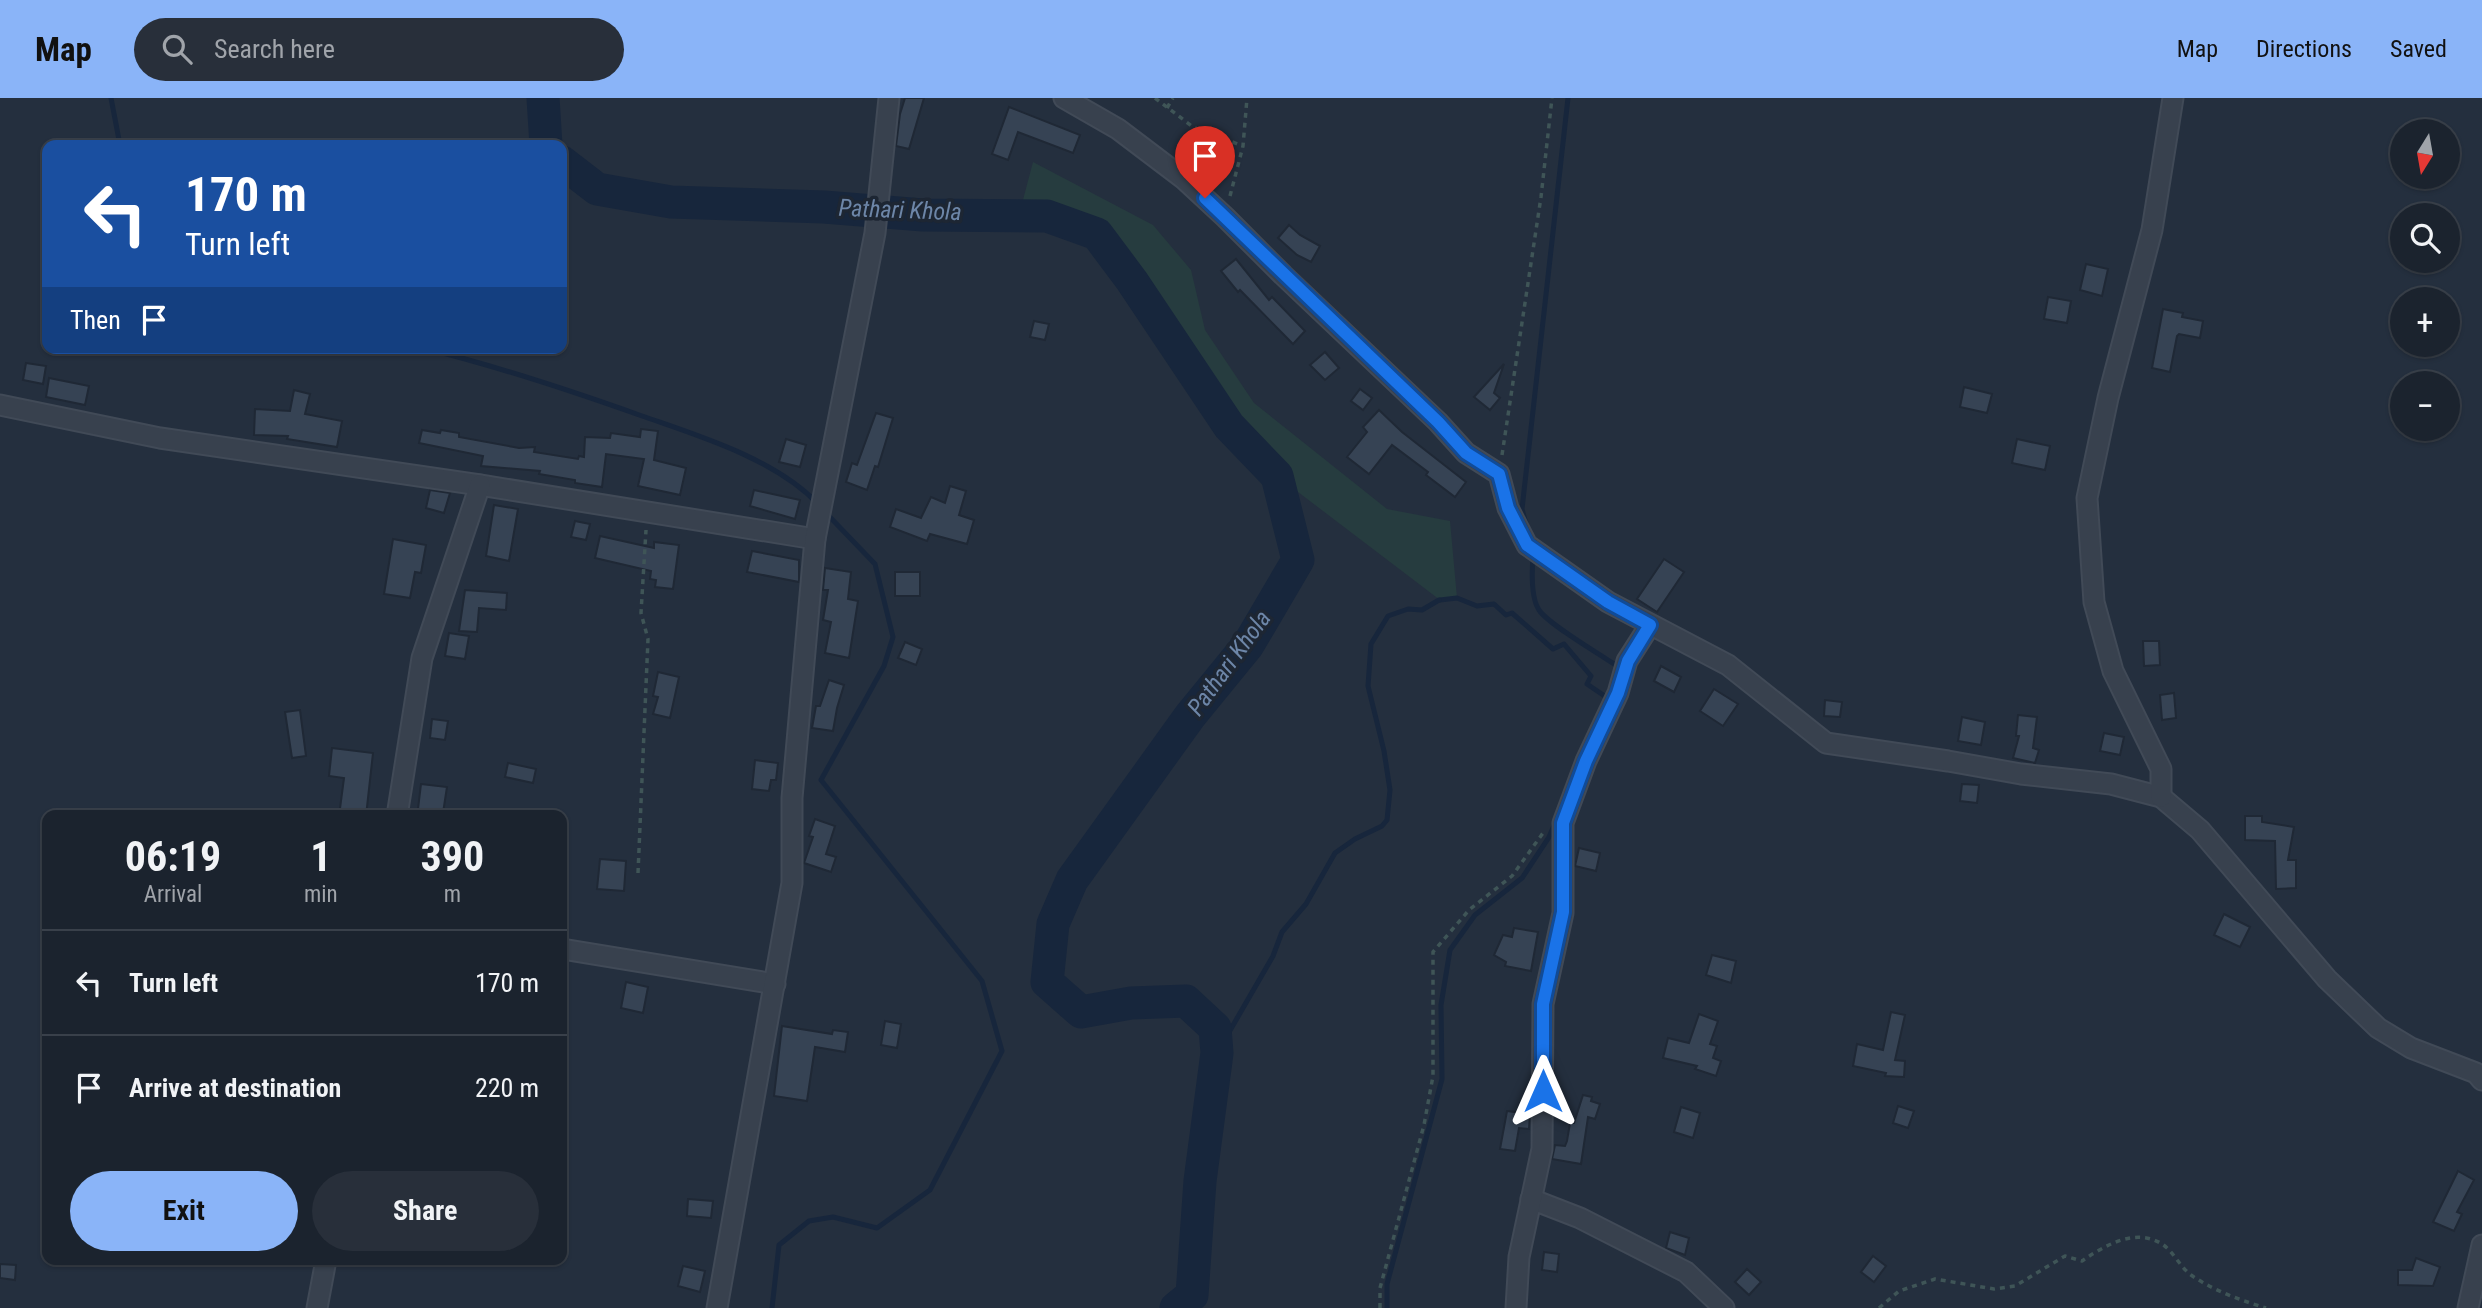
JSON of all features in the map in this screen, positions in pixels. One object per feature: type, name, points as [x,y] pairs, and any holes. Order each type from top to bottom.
[{"type":"street","points":[[717,1308],[792,883],[792,798],[815,538],[875,233],[889,98]]},
{"type":"street","points":[[1064,98],[1118,129],[1184,179],[1438,422],[1466,453],[1499,474],[1508,508],[1527,545],[1608,602],[1728,665],[1826,743],[2021,774],[2111,784],[2161,797],[2200,830],[2327,979],[2378,1028],[2411,1048],[2476,1073],[2482,1080]]},
{"type":"street","points":[[2161,797],[2161,769],[2113,671],[2094,602],[2087,498],[2108,398],[2152,230],[2173,98]]},
{"type":"street","points":[[0,405],[160,438],[815,538]]},
{"type":"street","points":[[398,810],[422,658],[480,485]]},
{"type":"street","points":[[1516,1308],[1519,1257],[1542,1149],[1543,1004],[1563,912],[1563,823],[1586,761],[1618,693],[1628,661],[1650,625]]},
{"type":"street","points":[[567,950],[775,985]]},
{"type":"street","points":[[1531,1199],[1580,1218],[1686,1272],[1724,1308]]},
{"type":"street","points":[[2468,1308],[2482,1245]]},
{"type":"street","points":[[317,1308],[325,1265]]},
{"type":"path","points":[[1155,98],[1193,127],[1242,146]]},
{"type":"path","points":[[1167,108],[1173,98]]},
{"type":"path","points":[[1225,217],[1242,146],[1247,98]]},
{"type":"path","points":[[1499,474],[1541,197],[1552,98]]},
{"type":"path","points":[[638,873],[648,639],[641,613],[646,528]]},
{"type":"path","points":[[1380,1308],[1380,1288],[1424,1125],[1433,1076],[1433,952],[1469,910],[1512,876],[1545,831]]},
{"type":"path","points":[[1879,1308],[1899,1291],[1935,1279],[1994,1289],[2015,1286],[2065,1256],[2082,1261],[2101,1249],[2135,1236],[2161,1244],[2190,1275],[2233,1297],[2266,1308]]},
{"type":"green space","points":[[1033,162],[1153,225],[1191,270],[1205,330],[1254,403],[1387,509],[1450,521],[1457,598],[1440,600],[1277,476],[1229,426],[1097,234],[1047,216],[1019,215]]},
{"type":"building","points":[[905,98],[924,98],[909,149],[896,146]]},
{"type":"building","points":[[1009,107],[1080,135],[1073,153],[1018,132],[1008,160],[992,154]]},
{"type":"building","points":[[1289,225],[1300,235],[1320,246],[1311,262],[1297,255],[1278,238]]},
{"type":"building","points":[[1236,259],[1269,300],[1272,297],[1305,331],[1293,344],[1240,290],[1238,292],[1221,271]]},
{"type":"building","points":[[2086,264],[2108,269],[2102,296],[2080,290]]},
{"type":"building","points":[[2048,297],[2071,301],[2067,323],[2044,319]]},
{"type":"building","points":[[2163,309],[2183,313],[2182,317],[2203,321],[2200,338],[2179,334],[2177,336],[2170,372],[2152,368]]},
{"type":"building","points":[[1034,321],[1049,324],[1045,340],[1030,337]]},
{"type":"building","points":[[1325,352],[1339,368],[1325,380],[1310,365]]},
{"type":"building","points":[[26,363],[46,366],[43,384],[23,380]]},
{"type":"building","points":[[1504,364],[1494,393],[1500,398],[1490,410],[1474,397]]},
{"type":"building","points":[[49,378],[89,386],[85,405],[46,397]]},
{"type":"building","points":[[1964,387],[1992,394],[1987,413],[1960,407]]},
{"type":"building","points":[[1360,389],[1372,398],[1363,410],[1351,401]]},
{"type":"building","points":[[294,390],[310,394],[305,414],[342,421],[337,447],[287,439],[288,436],[254,435],[255,409],[290,411]]},
{"type":"building","points":[[1379,410],[1402,432],[1466,482],[1455,497],[1392,445],[1369,474],[1347,457],[1367,432],[1363,427]]},
{"type":"building","points":[[876,413],[893,418],[878,467],[875,466],[867,490],[846,482],[852,463],[857,465]]},
{"type":"building","points":[[641,429],[658,431],[654,460],[686,468],[680,495],[638,486],[644,459],[606,454],[602,487],[539,474],[540,471],[481,466],[483,456],[419,443],[422,430],[440,433],[441,430],[459,433],[459,437],[519,448],[535,447],[534,452],[578,459],[579,456],[584,457],[585,437],[610,438],[611,433],[640,437]]},
{"type":"building","points":[[786,439],[806,445],[800,467],[779,462]]},
{"type":"building","points":[[2017,439],[2050,446],[2045,470],[2012,463]]},
{"type":"building","points":[[950,486],[966,491],[959,515],[974,520],[967,544],[930,534],[927,541],[890,527],[896,509],[921,518],[931,497],[945,503]]},
{"type":"building","points":[[430,490],[450,493],[444,513],[426,508]]},
{"type":"building","points":[[754,490],[800,500],[795,519],[750,506]]},
{"type":"building","points":[[494,505],[518,509],[509,561],[486,556]]},
{"type":"building","points":[[575,521],[590,524],[586,540],[571,537]]},
{"type":"building","points":[[600,536],[654,548],[654,542],[679,545],[673,589],[655,587],[656,580],[650,579],[651,571],[595,558]]},
{"type":"building","points":[[393,539],[426,545],[421,573],[415,572],[410,598],[384,594]]},
{"type":"building","points":[[752,551],[799,560],[799,582],[747,572]]},
{"type":"building","points":[[1664,559],[1684,572],[1657,612],[1637,599]]},
{"type":"building","points":[[825,568],[851,572],[848,599],[858,601],[849,658],[825,653],[831,622],[823,620],[828,590],[823,590]]},
{"type":"building","points":[[895,572],[920,572],[920,596],[895,596]]},
{"type":"building","points":[[465,590],[507,593],[506,610],[479,608],[477,632],[459,631]]},
{"type":"building","points":[[449,633],[469,636],[465,659],[445,656]]},
{"type":"building","points":[[2143,641],[2159,641],[2160,665],[2144,666]]},
{"type":"building","points":[[905,642],[922,649],[916,665],[898,658]]},
{"type":"building","points":[[1661,666],[1681,677],[1674,692],[1654,681]]},
{"type":"building","points":[[658,672],[679,677],[670,718],[653,714],[658,697],[653,696]]},
{"type":"building","points":[[829,680],[844,685],[833,731],[812,728],[816,706],[820,706]]},
{"type":"building","points":[[1714,689],[1738,704],[1723,726],[1700,711]]},
{"type":"building","points":[[2174,693],[2176,718],[2162,720],[2160,695]]},
{"type":"building","points":[[1825,700],[1842,702],[1840,717],[1824,716]]},
{"type":"building","points":[[300,710],[306,756],[292,758],[285,712]]},
{"type":"building","points":[[2018,715],[2037,717],[2033,748],[2039,750],[2035,763],[2013,758],[2019,736],[2016,736]]},
{"type":"building","points":[[1962,717],[1985,722],[1981,745],[1958,741]]},
{"type":"building","points":[[432,719],[448,721],[445,740],[430,738]]},
{"type":"building","points":[[2104,733],[2124,737],[2120,755],[2100,751]]},
{"type":"building","points":[[332,748],[373,753],[367,810],[340,810],[344,778],[329,776]]},
{"type":"building","points":[[755,760],[778,763],[776,780],[771,780],[769,791],[752,789]]},
{"type":"building","points":[[508,763],[536,769],[533,783],[505,777]]},
{"type":"building","points":[[421,784],[447,787],[443,810],[418,809]]},
{"type":"building","points":[[1962,784],[1979,785],[1977,803],[1960,801]]},
{"type":"building","points":[[2245,816],[2262,816],[2262,822],[2294,827],[2288,860],[2296,860],[2296,888],[2276,889],[2275,841],[2245,840]]},
{"type":"building","points":[[815,819],[835,826],[826,854],[836,857],[831,872],[804,863],[813,837],[809,836]]},
{"type":"building","points":[[1579,848],[1600,853],[1596,871],[1575,866]]},
{"type":"building","points":[[600,859],[626,861],[624,891],[597,889]]},
{"type":"building","points":[[2224,914],[2250,927],[2240,947],[2214,935]]},
{"type":"building","points":[[1514,928],[1538,932],[1531,971],[1505,966],[1506,962],[1494,955],[1503,935],[1512,937]]},
{"type":"building","points":[[1712,955],[1736,961],[1731,983],[1706,975]]},
{"type":"building","points":[[626,982],[648,987],[643,1013],[621,1008]]},
{"type":"building","points":[[1891,1012],[1905,1015],[1895,1060],[1905,1061],[1904,1077],[1885,1076],[1886,1073],[1853,1066],[1857,1044],[1883,1050]]},
{"type":"building","points":[[1699,1014],[1718,1021],[1710,1044],[1717,1046],[1713,1058],[1721,1061],[1716,1076],[1695,1069],[1697,1066],[1663,1058],[1668,1038],[1689,1043]]},
{"type":"building","points":[[885,1021],[901,1024],[897,1048],[881,1045]]},
{"type":"building","points":[[782,1026],[832,1034],[833,1030],[848,1032],[845,1052],[815,1047],[807,1101],[774,1096]]},
{"type":"building","points":[[1583,1095],[1592,1097],[1591,1101],[1600,1104],[1595,1119],[1588,1117],[1581,1164],[1552,1159],[1555,1145],[1565,1146],[1570,1123],[1574,1123]]},
{"type":"building","points":[[1898,1106],[1914,1111],[1908,1128],[1893,1123]]},
{"type":"building","points":[[1681,1107],[1700,1113],[1693,1138],[1674,1132]]},
{"type":"building","points":[[1507,1111],[1530,1114],[1529,1129],[1519,1128],[1515,1151],[1500,1149]]},
{"type":"building","points":[[2458,1171],[2474,1180],[2457,1212],[2462,1214],[2454,1231],[2433,1222]]},
{"type":"building","points":[[688,1199],[713,1201],[711,1218],[687,1216]]},
{"type":"building","points":[[1670,1232],[1689,1238],[1685,1255],[1666,1248]]},
{"type":"building","points":[[1544,1252],[1559,1254],[1557,1272],[1542,1270]]},
{"type":"building","points":[[1873,1256],[1886,1266],[1874,1282],[1861,1272]]},
{"type":"building","points":[[2416,1258],[2440,1267],[2433,1286],[2398,1285],[2398,1270],[2412,1270]]},
{"type":"building","points":[[0,1264],[16,1265],[15,1280],[0,1278]]},
{"type":"building","points":[[683,1266],[705,1271],[700,1292],[678,1286]]},
{"type":"building","points":[[1747,1269],[1761,1282],[1749,1295],[1735,1282]]},
{"type":"waterway","points":[[111,98],[119,140]]},
{"type":"waterway","name":"Pathari Khola","points":[[543,98],[546,140]]},
{"type":"waterway","points":[[1526,524],[1522,509],[1568,98]]},
{"type":"waterway","name":"Pathari Khola","points":[[567,166],[597,189],[671,202],[824,207],[923,215],[1047,216],[1097,234],[1132,281],[1229,426],[1277,476],[1298,560],[1248,645],[1190,716],[1072,880],[1053,924],[1047,982],[1081,1012],[1131,1003],[1186,1001],[1215,1028],[1217,1053],[1200,1181],[1192,1295],[1176,1308]]},
{"type":"waterway","points":[[445,354],[615,406],[735,450],[780,474],[800,487],[817,503]]},
{"type":"waterway","points":[[772,1308],[779,1245],[809,1221],[833,1217],[877,1228],[930,1190],[1002,1051],[982,981],[821,780],[884,666],[893,637],[875,564],[826,513]]},
{"type":"waterway","points":[[1533,557],[1533,591],[1539,610],[1576,640],[1619,667],[1618,669]]},
{"type":"waterway","points":[[1440,600],[1457,598],[1477,606],[1494,604],[1506,615],[1512,613],[1553,649],[1564,644],[1591,676],[1587,684],[1609,699]]},
{"type":"waterway","points":[[1217,1053],[1273,956],[1282,932],[1306,904],[1335,853],[1355,839],[1382,826],[1387,820],[1390,790],[1384,751],[1368,686],[1371,644],[1388,616],[1408,609],[1422,610],[1439,600]]},
{"type":"waterway","points":[[1387,1308],[1387,1284],[1442,1079],[1441,1005],[1450,950],[1475,915],[1522,878],[1549,837],[1556,821]]},
{"type":"route","points":[[1205,198],[1438,422],[1466,453],[1499,474],[1508,508],[1527,545],[1608,602],[1650,625],[1628,661],[1618,693],[1586,761],[1563,823],[1563,912],[1543,1004],[1543,1091]]}]
